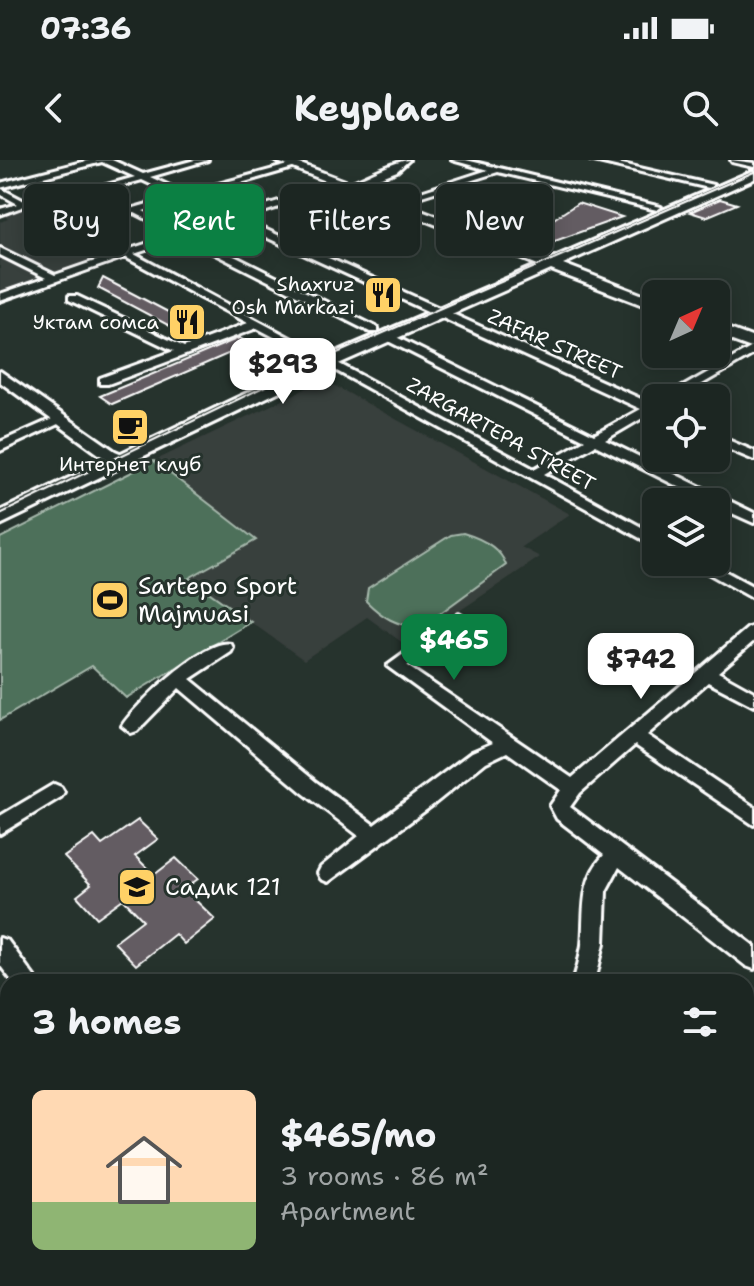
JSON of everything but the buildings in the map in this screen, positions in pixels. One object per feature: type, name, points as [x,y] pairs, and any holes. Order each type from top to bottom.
[{"type":"main road","points":[[279,160],[342,184]]},
{"type":"main road","points":[[544,261],[754,165]]},
{"type":"main road","points":[[0,503],[114,456],[322,358],[544,261],[754,175]]},
{"type":"main road","points":[[420,214],[642,300]]},
{"type":"main road","points":[[730,335],[754,346]]},
{"type":"main road","points":[[0,519],[114,456]]},
{"type":"street","name":"ZAFAR STREET","points":[[102,160],[154,184]]},
{"type":"street","points":[[0,189],[102,160]]},
{"type":"street","points":[[139,177],[204,160]]},
{"type":"street","points":[[348,184],[394,169],[405,160]]},
{"type":"street","points":[[456,160],[657,207]]},
{"type":"street","points":[[594,160],[709,185]]},
{"type":"street","points":[[735,160],[754,165]]},
{"type":"street","points":[[227,184],[293,165]]},
{"type":"street","points":[[420,195],[496,170]]},
{"type":"street","name":"ZARGARTEPA STREET","points":[[115,184],[139,177]]},
{"type":"street","points":[[0,189],[26,204],[0,212]]},
{"type":"street","points":[[129,212],[145,207]]},
{"type":"street","points":[[135,210],[145,215]]},
{"type":"street","name":"ZAFAR STREET","points":[[264,234],[642,403]]},
{"type":"street","points":[[0,251],[55,279]]},
{"type":"street","name":"ZARGARTEPA STREET","points":[[129,255],[642,533]]},
{"type":"street","points":[[0,298],[118,256]]},
{"type":"street","points":[[224,256],[754,519]]},
{"type":"street","points":[[73,298],[181,350]]},
{"type":"street","points":[[104,381],[256,324]]},
{"type":"street","points":[[692,384],[754,346]]},
{"type":"street","points":[[3,380],[114,456]]},
{"type":"street","points":[[533,475],[642,414]]},
{"type":"street","points":[[0,447],[63,419]]},
{"type":"street","points":[[730,445],[754,456]]},
{"type":"street","points":[[721,576],[754,594]]},
{"type":"street","points":[[459,619],[395,666],[508,744],[567,795]]},
{"type":"street","points":[[754,632],[567,795],[564,813],[754,959]]},
{"type":"street","points":[[131,726],[178,678],[225,648]]},
{"type":"street","points":[[706,673],[754,700]]},
{"type":"street","points":[[178,678],[298,778],[374,836]]},
{"type":"street","points":[[633,735],[754,817]]},
{"type":"street","points":[[328,873],[479,757],[508,744]]},
{"type":"street","points":[[0,826],[54,792]]},
{"type":"street","points":[[586,974],[592,956],[597,881],[605,866],[617,855]]},
{"type":"street","points":[[0,948],[21,974]]},
{"type":"shaded area","points":[[24,207],[24,256],[111,256],[52,275],[0,247],[0,222],[8,219],[2,215]]},
{"type":"shaded area","points":[[0,253],[44,277],[0,292]]},
{"type":"shaded area","points":[[324,380],[570,514],[521,547],[540,557],[407,646],[367,617],[304,660],[189,578],[256,539],[154,461]]},
{"type":"green space","name":"Sartepo Sport Majmuasi","points":[[154,461],[256,540],[189,578],[251,622],[126,698],[92,666],[0,720],[0,538]]},
{"type":"green space","points":[[463,533],[494,548],[506,565],[420,628],[390,620],[366,601],[368,588],[451,535]]},
{"type":"tram line","points":[[0,514],[305,367],[754,172]]},
{"type":"place","name":"Shaxruz Osh Markazi","points":[[383,295]]},
{"type":"place","name":"Уктам сомса","points":[[187,322]]},
{"type":"place","name":"Интернет клуб","points":[[130,427]]},
{"type":"place","name":"Sartepo Sport Majmuasi","points":[[110,600]]},
{"type":"place","name":"Садик 121","points":[[137,887]]}]
